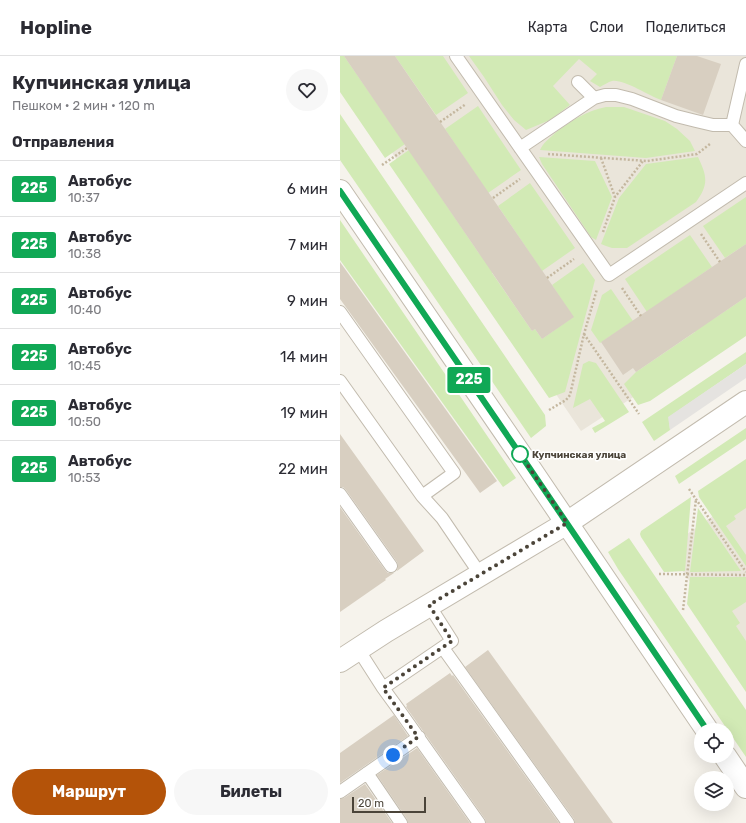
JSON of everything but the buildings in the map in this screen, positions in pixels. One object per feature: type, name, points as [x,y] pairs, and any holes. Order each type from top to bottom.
[{"type":"street","points":[[340,191],[702,723]]},
{"type":"street","points":[[340,661],[386,631],[567,523],[746,402]]},
{"type":"street","points":[[730,763],[746,787]]},
{"type":"lane","points":[[456,56],[595,255],[610,274],[746,183]]},
{"type":"lane","points":[[732,125],[746,64]]},
{"type":"lane","points":[[578,82],[594,98]]},
{"type":"lane","points":[[520,148],[594,98],[605,95],[616,95],[632,99],[676,116],[696,121],[713,125],[732,125],[746,141]]},
{"type":"lane","points":[[340,312],[454,474],[422,496]]},
{"type":"lane","points":[[340,381],[422,496],[442,518],[480,574]]},
{"type":"lane","points":[[340,494],[391,566]]},
{"type":"lane","points":[[383,688],[452,641],[429,605]]},
{"type":"lane","points":[[443,648],[568,823]]},
{"type":"lane","points":[[358,649],[383,688],[480,823]]},
{"type":"lane","points":[[340,792],[418,737]]},
{"type":"lane","points":[[367,773],[401,823]]},
{"type":"path","points":[[440,122],[482,93]]},
{"type":"path","points":[[520,148],[539,153],[644,161],[697,154],[732,125]]},
{"type":"path","points":[[382,165],[407,148]]},
{"type":"path","points":[[601,158],[615,197]]},
{"type":"path","points":[[595,255],[615,197],[644,161]]},
{"type":"path","points":[[493,198],[535,169]]},
{"type":"path","points":[[691,219],[720,262]]},
{"type":"path","points":[[549,410],[566,400],[570,395],[584,334],[598,284],[610,274],[641,316]]},
{"type":"path","points":[[584,334],[639,414]]},
{"type":"path","points":[[689,489],[746,573]]},
{"type":"path","points":[[683,610],[696,499]]},
{"type":"path","points":[[659,574],[746,573]]},
{"type":"shaded area","points":[[340,56],[746,56],[746,324],[581,431],[340,76]]},
{"type":"shaded area","points":[[746,364],[746,378],[670,430],[668,417]]},
{"type":"shaded area","points":[[746,493],[746,664],[667,548]]},
{"type":"green space","points":[[340,56],[344,56],[405,144],[385,158],[340,92]]},
{"type":"green space","points":[[395,56],[443,56],[468,93],[436,115]]},
{"type":"green space","points":[[469,56],[677,56],[661,100],[630,85],[617,81],[610,81],[600,87],[590,81],[597,74],[579,59],[553,86],[570,105],[550,120],[526,130],[514,120],[502,105]]},
{"type":"green space","points":[[478,106],[521,170],[488,193],[445,129]]},
{"type":"green space","points":[[606,107],[624,107],[665,121],[677,129],[690,141],[695,151],[646,158],[540,150],[555,133],[567,124],[585,114]]},
{"type":"green space","points":[[340,114],[545,415],[546,426],[531,438],[340,160]]},
{"type":"green space","points":[[409,150],[478,252],[495,270],[492,273],[532,331],[535,329],[542,339],[573,317],[552,285],[583,263],[595,280],[565,392],[549,398],[389,164]]},
{"type":"green space","points":[[539,157],[595,161],[612,197],[596,240],[591,237],[542,164]]},
{"type":"green space","points":[[698,157],[705,175],[705,185],[696,202],[627,248],[612,248],[601,244],[619,198],[646,164]]},
{"type":"green space","points":[[530,183],[575,248],[542,271],[498,206]]},
{"type":"green space","points":[[746,197],[746,244],[725,258],[703,226]]},
{"type":"green space","points":[[340,220],[516,478],[503,487],[340,260]]},
{"type":"green space","points":[[690,235],[712,267],[647,312],[625,279]]},
{"type":"green space","points":[[611,289],[633,321],[600,343],[591,330],[602,295]]},
{"type":"green space","points":[[746,297],[746,336],[650,401],[638,405],[624,384],[636,372],[695,332],[693,328],[715,318]]},
{"type":"green space","points":[[746,352],[746,364],[669,417],[670,430],[654,441],[642,422]]},
{"type":"green space","points":[[589,361],[596,363],[629,412],[595,433],[592,428],[605,421],[590,399],[573,408],[583,364]]},
{"type":"green space","points":[[746,428],[746,439],[679,484],[675,476]]},
{"type":"green space","points":[[746,459],[746,508],[734,516],[736,519],[726,526],[746,555],[746,566],[699,497],[698,491]]},
{"type":"green space","points":[[691,497],[685,571],[664,572],[641,537],[641,531]]},
{"type":"green space","points":[[698,508],[741,571],[690,572]]},
{"type":"green space","points":[[629,538],[746,710],[746,757],[734,739],[734,723],[723,723],[608,552]]},
{"type":"green space","points":[[690,577],[746,577],[746,602],[732,611],[740,623],[736,626],[746,641],[746,692],[687,604]]},
{"type":"bus line","name":"225","points":[[340,191],[702,723]]},
{"type":"place","name":"Купчинская улица","points":[[520,454]]},
{"type":"route","points":[[393,755],[418,737],[383,688],[452,641],[429,605],[567,523],[520,454]]}]
